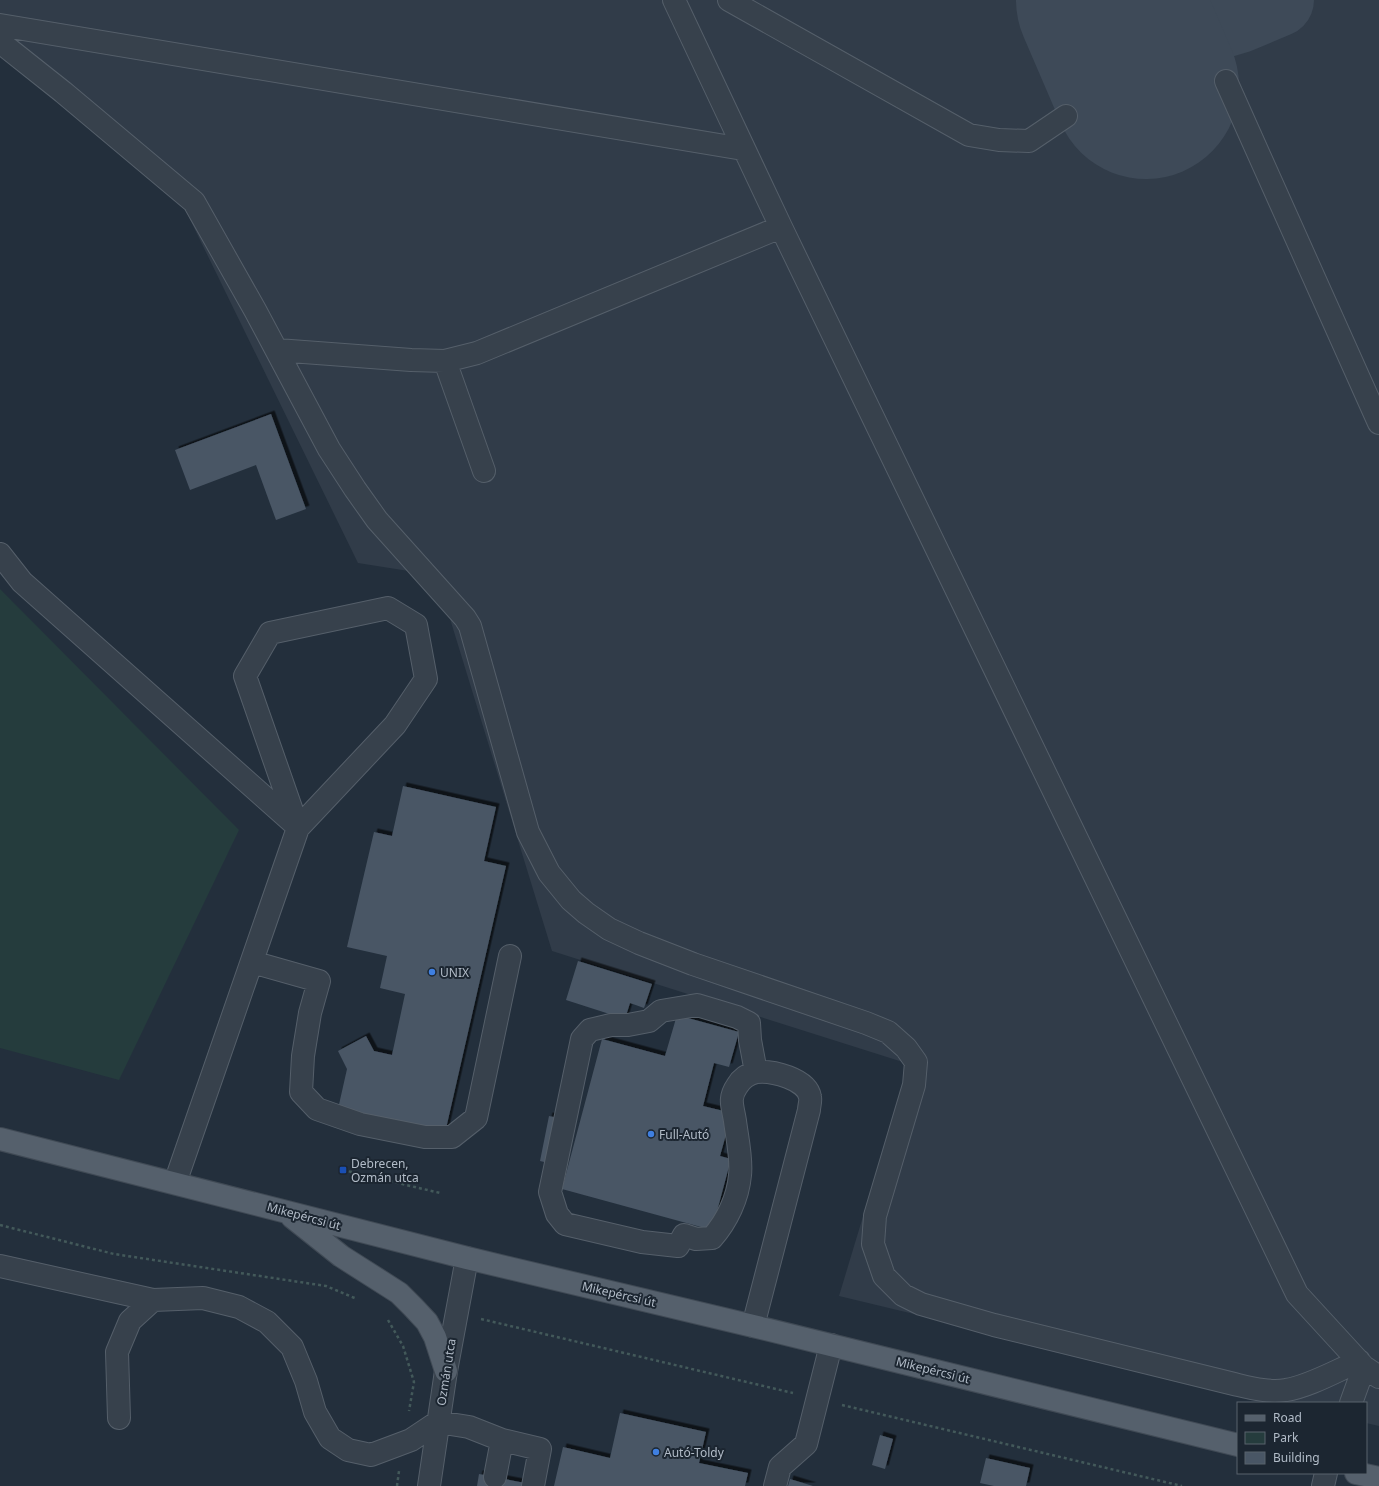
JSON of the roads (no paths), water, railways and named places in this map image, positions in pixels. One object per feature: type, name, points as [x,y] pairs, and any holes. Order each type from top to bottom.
[{"type":"main road","name":"Mikepércsi út","points":[[0,1139],[467,1258],[1237,1444]]},
{"type":"main road","points":[[284,1211],[340,1256],[399,1293],[427,1322],[435,1337],[446,1371]]},
{"type":"main road","points":[[1361,1474],[1379,1478]]},
{"type":"street","points":[[674,0],[743,149],[1297,1294],[1367,1368]]},
{"type":"street","points":[[729,0],[969,135],[999,140],[1029,141],[1066,116]]},
{"type":"street","points":[[0,25],[743,149]]},
{"type":"street","points":[[0,42],[69,97],[194,202],[277,350],[329,449],[377,520],[465,618],[470,626],[528,832],[549,873],[571,900],[586,914],[609,928],[639,943],[700,967],[866,1023],[888,1032],[906,1048],[916,1062],[914,1085],[875,1216],[873,1244],[884,1276],[903,1295],[921,1304],[994,1325],[1266,1391],[1287,1390],[1310,1382],[1367,1368]]},
{"type":"street","points":[[1226,81],[1379,423]]},
{"type":"street","points":[[277,350],[411,360],[445,361],[477,353],[781,227]]},
{"type":"street","points":[[445,361],[484,470]]},
{"type":"street","points":[[0,554],[22,582],[298,828]]},
{"type":"street","points":[[175,1183],[298,828],[395,725],[426,679],[416,625],[388,608],[270,633],[245,676],[298,828]]},
{"type":"street","points":[[252,962],[319,981],[310,1013],[303,1056],[301,1092],[318,1109],[360,1124],[425,1137],[452,1137],[476,1118],[510,956]]},
{"type":"street","points":[[753,1326],[809,1110],[810,1097],[804,1087],[794,1078],[775,1073],[756,1072],[745,1076],[736,1086],[731,1101],[735,1118],[740,1174],[738,1187],[728,1216],[721,1228],[712,1238],[696,1239],[684,1235],[678,1246],[659,1245],[564,1224],[557,1214],[550,1192],[582,1039],[590,1030],[611,1025],[628,1025],[649,1021],[661,1010],[697,1005],[737,1017],[749,1023],[750,1040],[756,1072]]},
{"type":"street","name":"Ozmán utca","points":[[429,1486],[446,1371],[467,1258]]},
{"type":"street","points":[[0,1266],[153,1300],[203,1298],[239,1307],[267,1322],[292,1347],[306,1381],[315,1412],[330,1438],[348,1450],[371,1455],[411,1440],[438,1422],[469,1427],[502,1440],[540,1449],[533,1486]]},
{"type":"street","points":[[118,1418],[117,1352],[130,1321],[153,1300]]},
{"type":"street","points":[[775,1486],[780,1467],[806,1444],[831,1345]]},
{"type":"street","points":[[1351,1402],[1367,1368]]},
{"type":"street","points":[[495,1477],[502,1440]]},
{"type":"street","points":[[1323,1486],[1326,1474]]},
{"type":"place","name":"UNIX","points":[[432,972]]},
{"type":"place","name":"Full-Autó","points":[[651,1134]]},
{"type":"place","name":"Debrecen, Ozmán utca","points":[[343,1170]]},
{"type":"place","name":"Autó-Toldy","points":[[656,1452]]}]
